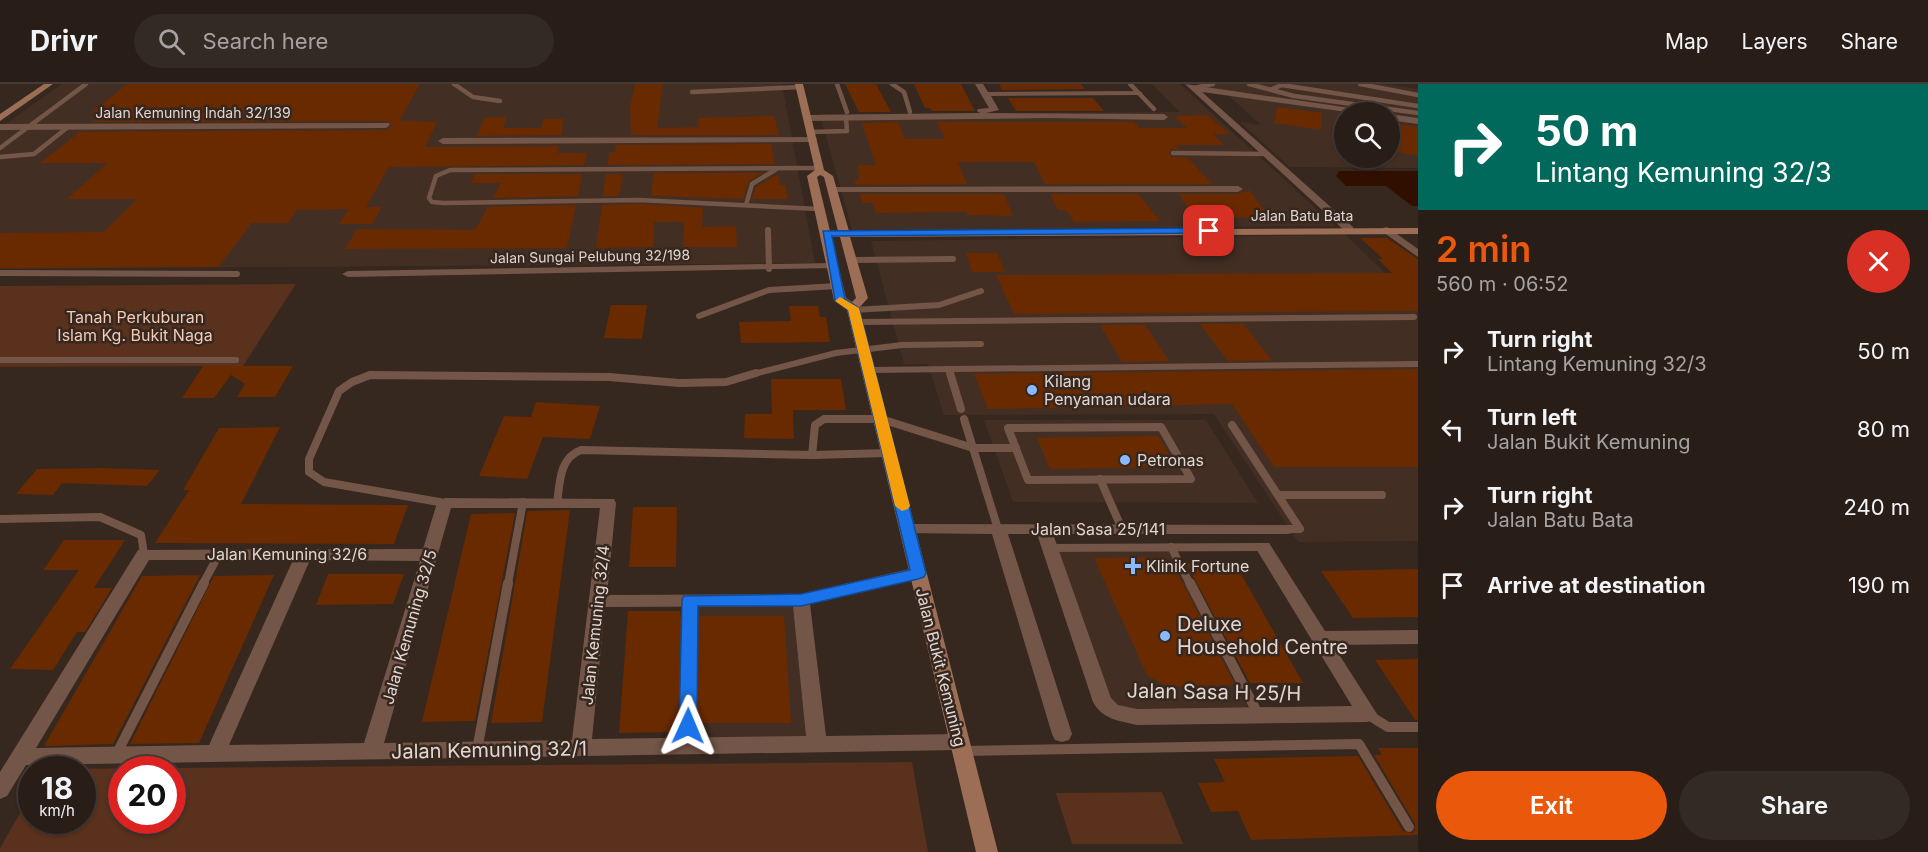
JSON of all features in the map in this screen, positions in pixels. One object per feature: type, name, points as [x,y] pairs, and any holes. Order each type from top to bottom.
[{"type":"main road","points":[[1,106],[34,84]]},
{"type":"main road","points":[[0,118],[49,84]]},
{"type":"main road","name":"Jalan Bukit Kemuning","points":[[799,86],[819,170],[828,176],[862,298],[855,313]]},
{"type":"main road","name":"Jalan Bukit Kemuning","points":[[819,170],[812,176],[840,300],[855,313],[987,852]]},
{"type":"main road","name":"Jalan Batu Bata","points":[[826,234],[1349,229],[1418,231]]},
{"type":"street","points":[[846,115],[994,111],[979,84]]},
{"type":"street","points":[[1191,86],[1334,108]]},
{"type":"street","points":[[1191,86],[1349,229]]},
{"type":"street","points":[[985,94],[1139,93]]},
{"type":"street","points":[[806,115],[1164,117]]},
{"type":"street","points":[[1400,119],[1418,121]]},
{"type":"street","name":"Jalan Kemuning Indah 32/139","points":[[0,127],[386,125]]},
{"type":"street","points":[[443,141],[811,136]]},
{"type":"street","points":[[832,190],[1238,189]]},
{"type":"street","points":[[1387,230],[1418,254]]},
{"type":"street","name":"Jalan Sungai Pelubung 32/198","points":[[348,274],[832,266]]},
{"type":"street","points":[[445,503],[557,503]]},
{"type":"street","name":"Jalan Kemuning 32/5","points":[[372,752],[445,503]]},
{"type":"street","name":"Jalan Kemuning 32/4","points":[[557,503],[608,503],[581,748]]},
{"type":"street","points":[[998,529],[1062,734]]},
{"type":"street","name":"Jalan Sasa H 25/H","points":[[1042,529],[1103,702],[1112,711],[1137,717],[1367,714]]},
{"type":"street","name":"Jalan Sasa 25/141","points":[[908,530],[1287,529]]},
{"type":"street","points":[[1263,547],[1367,714]]},
{"type":"street","points":[[20,756],[144,554]]},
{"type":"street","name":"Jalan Kemuning 32/6","points":[[144,554],[430,555]]},
{"type":"street","points":[[215,754],[304,555]]},
{"type":"street","points":[[598,602],[801,600],[918,573]]},
{"type":"street","points":[[801,600],[817,744]]},
{"type":"street","points":[[1320,638],[1418,637]]},
{"type":"street","name":"Jalan Kemuning 32/1","points":[[115,756],[817,744],[960,746]]},
{"type":"street","points":[[0,790],[18,759]]},
{"type":"lane","points":[[0,148],[86,84]]},
{"type":"lane","points":[[454,84],[473,97],[500,101]]},
{"type":"lane","points":[[811,136],[847,132],[846,115],[837,84]]},
{"type":"lane","points":[[892,84],[904,92],[910,112]]},
{"type":"lane","points":[[1130,84],[1155,109]]},
{"type":"lane","points":[[1191,86],[1213,84]]},
{"type":"lane","points":[[1249,84],[1294,96],[1418,113]]},
{"type":"lane","points":[[1360,84],[1418,95]]},
{"type":"lane","points":[[1272,89],[1284,85],[1418,106]]},
{"type":"lane","points":[[692,92],[799,86]]},
{"type":"lane","points":[[0,157],[34,154],[68,127]]},
{"type":"lane","points":[[1173,153],[1266,154]]},
{"type":"lane","points":[[746,206],[752,184],[777,169]]},
{"type":"lane","points":[[819,170],[450,170],[436,176],[429,198],[432,202],[444,203],[639,200],[819,209]]},
{"type":"lane","points":[[768,230],[769,268]]},
{"type":"lane","points":[[851,260],[953,259]]},
{"type":"lane","points":[[0,273],[237,274]]},
{"type":"lane","points":[[699,316],[769,290],[837,286]]},
{"type":"lane","points":[[855,313],[939,305],[981,291]]},
{"type":"lane","points":[[855,313],[1414,317]]},
{"type":"lane","points":[[445,503],[324,482],[309,472],[309,459],[339,391],[352,382],[370,375],[609,376],[679,383],[726,382],[800,361],[864,350],[902,345],[981,344]]},
{"type":"lane","points":[[0,360],[236,360]]},
{"type":"lane","points":[[869,370],[1418,364]]},
{"type":"lane","points":[[949,369],[961,408]]},
{"type":"lane","points":[[812,455],[815,425],[818,421],[881,419],[973,448],[1016,448]]},
{"type":"lane","points":[[964,419],[998,529]]},
{"type":"lane","points":[[1232,425],[1300,529],[1287,529]]},
{"type":"lane","points":[[1161,427],[1191,479],[1100,479],[1028,480],[1008,428],[1161,427]]},
{"type":"lane","points":[[557,503],[566,458],[572,452],[581,450],[812,455],[889,453]]},
{"type":"lane","points":[[1100,479],[1122,529]]},
{"type":"lane","points":[[1278,495],[1382,495]]},
{"type":"lane","points":[[477,750],[523,502]]},
{"type":"lane","points":[[0,519],[100,517],[141,535],[144,554]]},
{"type":"lane","points":[[1171,547],[1260,717]]},
{"type":"lane","points":[[1049,548],[1263,547]]},
{"type":"lane","points":[[115,756],[219,554]]},
{"type":"lane","points":[[688,746],[690,600]]},
{"type":"lane","points":[[1367,714],[1388,727],[1418,727]]},
{"type":"lane","points":[[960,746],[1359,744],[1409,827]]},
{"type":"shaded area","points":[[62,84],[782,84],[815,263],[0,269],[0,128]]},
{"type":"shaded area","points":[[1152,84],[1180,84],[1335,226],[852,230],[820,114],[1180,112]]},
{"type":"shaded area","points":[[1198,84],[1383,84],[1418,89],[1418,118],[1400,115],[1400,102],[1334,102],[1334,106],[1200,87]]},
{"type":"shaded area","points":[[1228,95],[1334,110],[1334,167],[1290,167],[1240,122],[1261,125]]},
{"type":"shaded area","points":[[1400,121],[1418,123],[1418,168],[1400,168]]},
{"type":"shaded area","points":[[1339,171],[1418,171],[1418,206],[1412,206],[1386,186],[1346,186],[1336,176]]},
{"type":"shaded area","points":[[1346,235],[1418,305],[1418,541],[1298,542],[1214,414],[944,415],[928,364],[904,364],[871,241]]},
{"type":"shaded area","points":[[984,420],[1206,420],[1258,503],[1013,502]]},
{"type":"shaded area","points":[[1168,551],[1249,710],[1128,710],[1112,701],[1058,552]]},
{"type":"shaded area","points":[[696,606],[795,607],[807,737],[696,739]]},
{"type":"green space","name":"Tanah Perkuburan Islam Kg. Bukit Naga","points":[[296,284],[243,366],[0,367],[0,286]]},
{"type":"green space","points":[[912,762],[928,852],[0,852],[0,848],[18,817],[18,834],[96,834],[96,769],[108,768],[108,834],[186,834],[186,768]]},
{"type":"green space","points":[[1162,792],[1183,844],[1072,844],[1056,793]]},
{"type":"building","points":[[127,84],[420,84],[399,121],[437,122],[425,147],[559,146],[557,153],[587,153],[584,165],[389,167],[366,207],[382,207],[372,224],[339,224],[349,209],[297,210],[288,223],[252,223],[218,267],[0,268],[0,233],[104,232],[137,199],[67,199],[107,163],[40,163],[80,132],[386,130],[392,126],[389,121],[93,122],[103,114],[90,114]]},
{"type":"building","points":[[635,84],[663,84],[657,128],[699,127],[698,118],[774,116],[779,135],[631,135],[630,106]]},
{"type":"building","points":[[845,84],[876,84],[891,112],[859,112]]},
{"type":"building","points":[[914,84],[961,84],[975,111],[932,111],[930,108],[925,108]]},
{"type":"building","points":[[999,84],[1081,84],[1085,89],[1002,90]]},
{"type":"building","points":[[1008,98],[1093,98],[1104,111],[1016,111]]},
{"type":"building","points":[[1277,107],[1322,113],[1321,130],[1274,123]]},
{"type":"building","points":[[1208,115],[1229,134],[1213,134],[1224,145],[1176,145],[1180,149],[1171,149],[1169,154],[1172,157],[1188,158],[1212,184],[1045,184],[1034,162],[958,162],[967,184],[856,185],[854,180],[859,180],[858,165],[876,165],[862,123],[898,122],[905,139],[945,139],[937,122],[1134,122],[1139,128],[1187,128],[1174,116]]},
{"type":"building","points":[[507,117],[503,128],[541,128],[543,119],[564,119],[561,135],[477,136],[484,118]]},
{"type":"building","points":[[1400,125],[1418,127],[1418,156],[1400,152]]},
{"type":"building","points":[[771,144],[775,164],[608,165],[609,152],[615,152],[616,145]]},
{"type":"building","points":[[654,173],[762,173],[748,182],[743,199],[651,196]]},
{"type":"building","points":[[475,174],[582,174],[578,196],[493,198],[501,183],[471,183]]},
{"type":"building","points":[[606,174],[623,174],[619,196],[603,196]]},
{"type":"building","points":[[778,174],[780,185],[785,185],[788,199],[752,199],[756,187]]},
{"type":"building","points":[[1249,190],[1270,218],[1220,217],[1216,211],[1189,210],[1179,194],[1238,194]]},
{"type":"building","points":[[859,194],[1004,194],[1013,216],[967,215],[966,212],[876,213],[873,203],[863,203]]},
{"type":"building","points":[[1050,194],[1138,194],[1160,221],[1074,222],[1066,210],[1058,210]]},
{"type":"building","points":[[639,204],[703,208],[702,227],[736,226],[737,247],[683,247],[684,222],[654,222],[653,247],[596,248],[602,205]]},
{"type":"building","points":[[576,205],[567,248],[345,249],[357,229],[475,230],[488,207]]},
{"type":"building","points":[[1360,238],[1387,238],[1418,259],[1418,311],[1014,314],[996,275],[1392,273],[1378,259],[1383,259]]},
{"type":"building","points":[[966,253],[997,253],[1005,272],[972,272]]},
{"type":"building","points":[[611,305],[647,305],[642,339],[604,338]]},
{"type":"building","points":[[789,306],[818,306],[820,317],[826,317],[830,342],[741,343],[739,322],[791,321]]},
{"type":"building","points":[[1200,324],[1243,324],[1272,360],[1228,361]]},
{"type":"building","points":[[1100,325],[1145,325],[1169,361],[1122,362]]},
{"type":"building","points":[[203,366],[293,366],[275,397],[237,397],[245,384],[231,375],[214,398],[182,398]]},
{"type":"building","points":[[1418,369],[1418,467],[1274,467],[1232,404],[988,409],[974,374]]},
{"type":"building","points":[[771,379],[841,379],[846,410],[793,410],[794,439],[744,438],[745,414],[772,414]]},
{"type":"building","points":[[536,402],[600,406],[590,439],[543,437],[527,479],[479,476],[504,416],[531,417]]},
{"type":"building","points":[[280,427],[241,504],[408,505],[394,544],[155,543],[189,490],[183,490],[219,428]]},
{"type":"building","points":[[1158,436],[1176,467],[1050,469],[1037,438]]},
{"type":"building","points":[[37,469],[160,470],[147,486],[62,483],[53,495],[16,494]]},
{"type":"building","points":[[633,507],[677,507],[676,567],[629,567]]},
{"type":"building","points":[[570,510],[542,722],[491,723],[527,513],[528,511]]},
{"type":"building","points":[[515,513],[475,721],[422,722],[471,514]]},
{"type":"building","points":[[64,540],[125,540],[94,588],[112,588],[85,632],[77,632],[53,670],[10,669],[79,570],[43,570]]},
{"type":"building","points":[[1165,557],[1168,563],[1172,563],[1234,683],[1232,685],[1167,687],[1147,675],[1094,558]]},
{"type":"building","points":[[1234,562],[1303,683],[1250,683],[1186,563]]},
{"type":"building","points":[[1418,569],[1418,617],[1353,618],[1321,571]]},
{"type":"building","points":[[328,574],[404,574],[393,604],[316,605]]},
{"type":"building","points":[[200,575],[113,744],[44,746],[142,576]]},
{"type":"building","points":[[274,575],[199,743],[130,744],[214,576]]},
{"type":"building","points":[[628,611],[680,611],[680,616],[683,616],[681,723],[678,723],[678,732],[619,733]]},
{"type":"building","points":[[697,616],[784,616],[791,723],[695,723]]},
{"type":"building","points":[[1418,659],[1418,720],[1415,720],[1375,660]]},
{"type":"building","points":[[1378,748],[1418,748],[1418,835],[1251,840],[1238,811],[1211,812],[1198,783],[1225,782],[1214,759],[1358,756],[1403,831],[1412,833],[1415,830],[1415,824],[1374,755],[1382,755]]},
{"type":"slow traffic","points":[[840,301],[854,308],[902,506]]},
{"type":"place","name":"Kilang Penyaman udara","points":[[1032,390]]},
{"type":"place","name":"Petronas","points":[[1125,460]]},
{"type":"place","name":"Klinik Fortune","points":[[1133,566]]},
{"type":"place","name":"Deluxe Household Centre","points":[[1165,636]]},
{"type":"route","points":[[688,726],[690,600],[801,600],[918,573],[854,308],[840,300],[826,234],[1209,231]]}]
